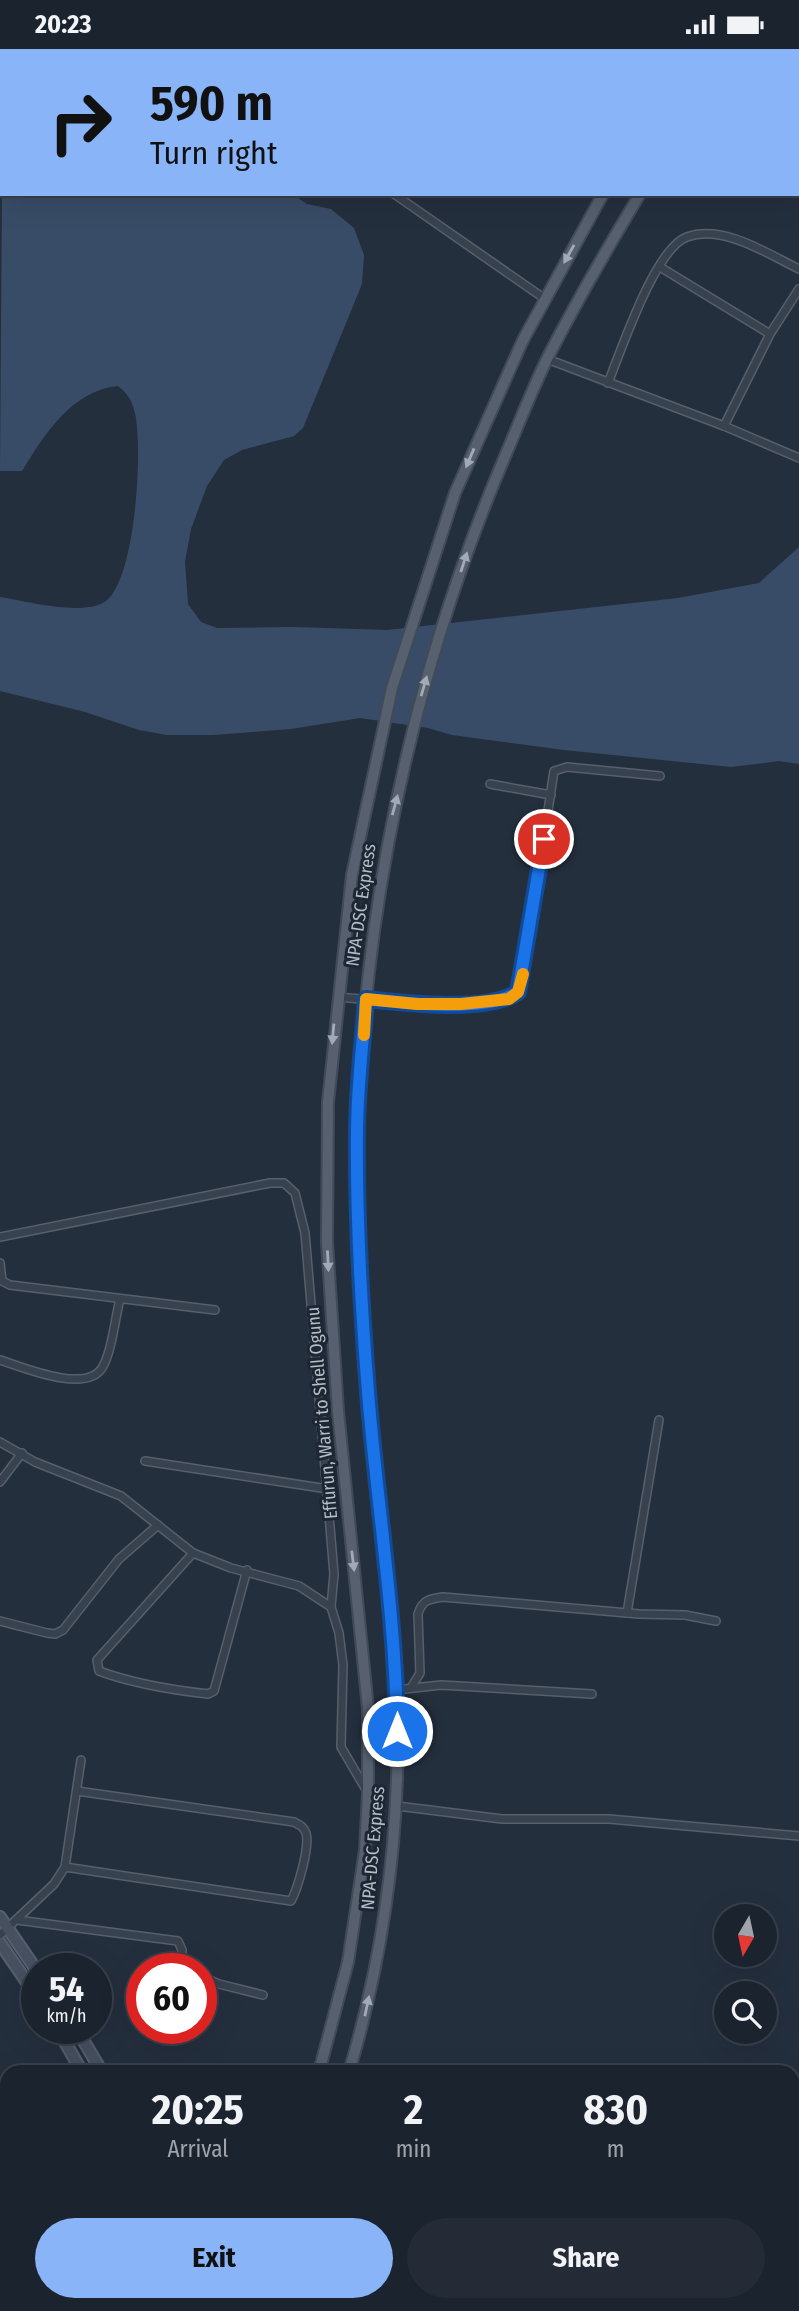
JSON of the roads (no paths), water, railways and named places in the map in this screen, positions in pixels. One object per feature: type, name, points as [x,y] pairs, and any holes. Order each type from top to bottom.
[{"type":"main road","name":"Effurun, Warri to Shell Ogunu","points":[[321,2065],[348,1962],[363,1861],[368,1794],[368,1696],[338,1411],[327,1242],[328,1102],[352,875],[378,749],[409,630],[455,493],[517,352],[600,196]]},
{"type":"main road","name":"NPA-DSC Express","points":[[351,2065],[363,2025],[386,1911],[397,1807],[396,1690],[391,1609],[368,1395],[358,1253],[357,1129],[366,999],[382,866],[418,709],[471,539],[547,359],[639,196]]},
{"type":"main road","points":[[0,1917],[4,1931],[22,1953]]},
{"type":"main road","points":[[0,1943],[21,1974]]},
{"type":"main road","points":[[66,2044],[78,2065]]},
{"type":"main road","points":[[85,2044],[98,2065]]},
{"type":"street","points":[[397,196],[545,299]]},
{"type":"street","points":[[608,383],[650,279],[670,250],[685,237],[711,234],[741,241],[799,269]]},
{"type":"street","points":[[660,267],[770,334]]},
{"type":"street","points":[[724,426],[770,334],[799,289]]},
{"type":"street","points":[[547,359],[724,426],[799,458]]},
{"type":"street","points":[[338,997],[417,1004],[461,1004],[509,999],[518,992],[554,771],[560,768],[660,776]]},
{"type":"street","points":[[489,784],[551,796]]},
{"type":"street","points":[[0,1237],[260,1185],[284,1183],[295,1193],[305,1233],[328,1489],[334,1574],[331,1607],[339,1633],[343,1664],[341,1747],[368,1794]]},
{"type":"street","points":[[0,1263],[2,1282],[6,1284],[215,1310]]},
{"type":"street","points":[[0,1360],[51,1377],[71,1379],[95,1375],[102,1369],[106,1358],[120,1300]]},
{"type":"street","points":[[627,1613],[659,1420]]},
{"type":"street","points":[[0,1442],[35,1462],[121,1496],[193,1553],[299,1587],[331,1607]]},
{"type":"street","points":[[0,1482],[22,1453]]},
{"type":"street","points":[[145,1461],[328,1489]]},
{"type":"street","points":[[0,1621],[47,1633],[55,1634],[62,1630],[120,1559],[158,1525]]},
{"type":"street","points":[[193,1553],[97,1660],[99,1671],[183,1691],[208,1694],[214,1691],[247,1570]]},
{"type":"street","points":[[411,1688],[420,1673],[418,1614],[427,1599],[443,1597],[627,1613],[685,1615],[716,1621]]},
{"type":"street","points":[[396,1690],[441,1685],[592,1694]]},
{"type":"street","points":[[4,1931],[54,1884],[65,1867],[81,1761]]},
{"type":"street","points":[[65,1867],[291,1901],[298,1888],[307,1836],[303,1826],[294,1822],[77,1791]]},
{"type":"street","points":[[397,1807],[502,1819],[609,1819],[797,1837]]},
{"type":"street","points":[[17,1920],[178,1941],[182,1953]]},
{"type":"street","points":[[217,1983],[263,1994]]},
{"type":"water","points":[[2,196],[295,196],[307,204],[331,209],[354,228],[364,255],[362,284],[303,428],[294,436],[242,450],[224,460],[207,486],[191,529],[185,562],[188,604],[201,622],[217,628],[387,630],[678,598],[759,583],[799,547],[799,764],[779,761],[731,767],[564,750],[452,735],[428,728],[360,718],[291,729],[213,735],[167,735],[139,730],[85,712],[0,691],[0,597],[54,607],[84,608],[106,601],[116,588],[130,541],[137,482],[137,430],[134,408],[129,398],[118,386],[86,396],[61,416],[22,471],[0,471]]}]
